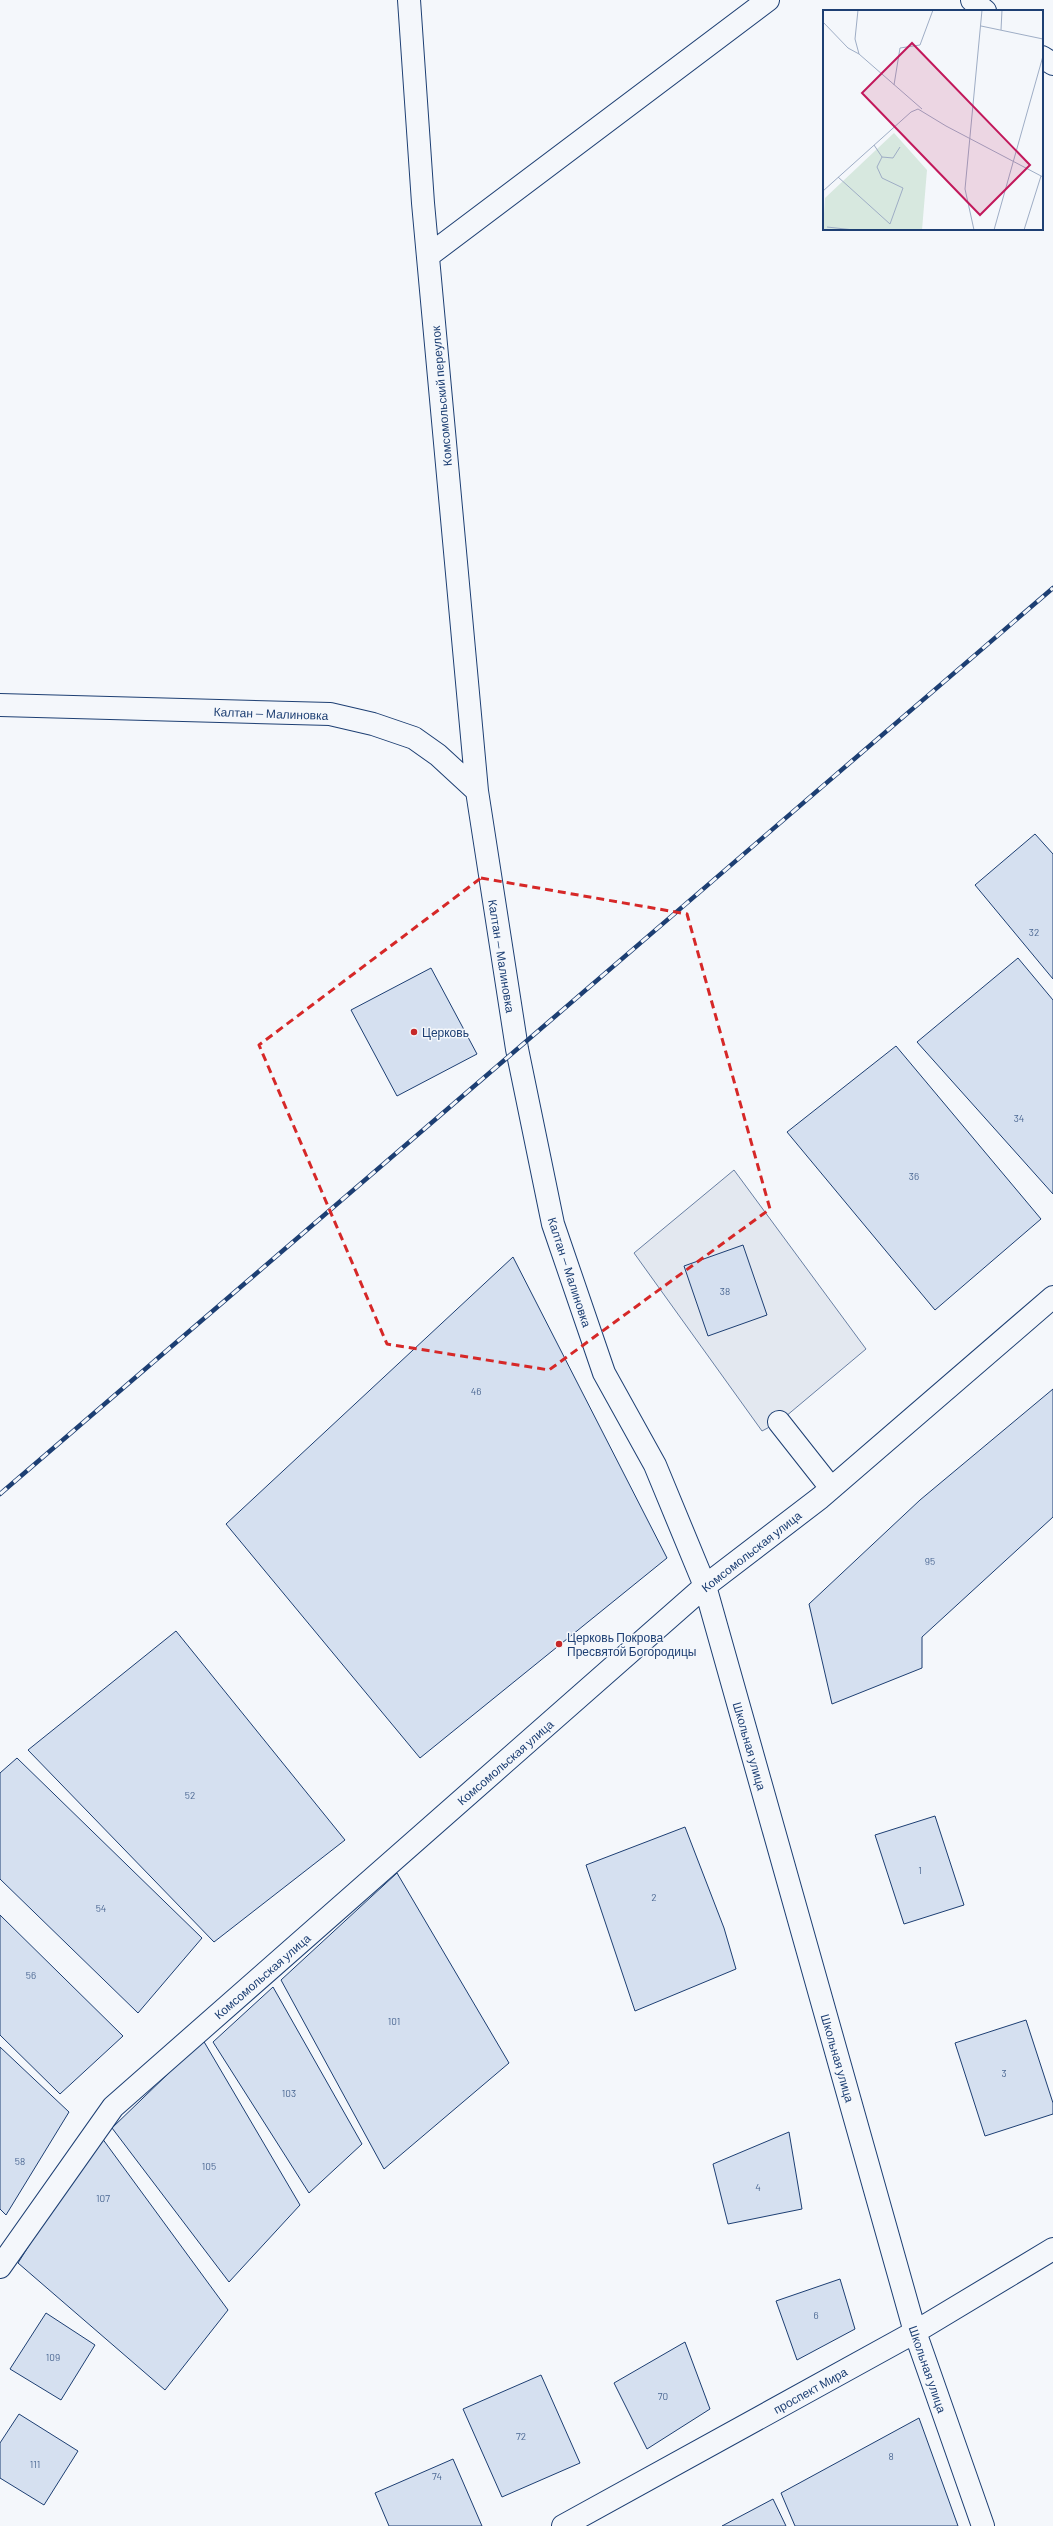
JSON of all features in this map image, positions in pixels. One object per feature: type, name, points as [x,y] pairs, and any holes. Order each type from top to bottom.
[{"type":"street","name":"Комсомольский переулок","points":[[409,0],[428,256],[477,791]]},
{"type":"street","points":[[428,256],[768,0]]},
{"type":"street","points":[[972,0],[985,10]]},
{"type":"street","points":[[1043,58],[1053,64]]},
{"type":"street","name":"Калтан — Малиновка","points":[[0,705],[330,714],[373,724],[414,738],[438,755],[477,791],[516,1049],[553,1224],[604,1374],[655,1465],[705,1586]]},
{"type":"street","name":"Комсомольская улица","points":[[0,2267],[112,2107],[705,1586],[831,1488],[1053,1298]]},
{"type":"street","points":[[779,1422],[831,1488]]},
{"type":"street","name":"Школьная улица","points":[[705,1586],[915,2332],[983,2526]]},
{"type":"street","name":"проспект Мира","points":[[563,2526],[915,2332],[1053,2249]]},
{"type":"highlighted area","points":[[481,878],[687,914],[770,1209],[549,1370],[387,1344],[259,1045]]},
{"type":"shaded area","points":[[734,1170],[866,1349],[779,1422],[762,1431],[634,1253]]},
{"type":"building","points":[[1035,834],[1053,854],[1053,979],[975,885]]},
{"type":"building","points":[[1018,958],[1053,1000],[1053,1194],[917,1042]]},
{"type":"building","name":"Церковь","points":[[431,968],[477,1054],[397,1096],[351,1010]]},
{"type":"building","points":[[896,1046],[1041,1219],[935,1310],[787,1132]]},
{"type":"building","points":[[743,1245],[767,1315],[708,1336],[684,1266]]},
{"type":"building","points":[[513,1257],[667,1558],[420,1758],[226,1524]]},
{"type":"building","points":[[1053,1389],[1053,1517],[922,1637],[922,1668],[832,1704],[809,1604],[920,1500]]},
{"type":"building","points":[[176,1631],[345,1840],[214,1942],[28,1750]]},
{"type":"building","points":[[17,1758],[202,1938],[138,2013],[0,1879],[0,1773]]},
{"type":"building","points":[[935,1816],[964,1905],[904,1924],[875,1835]]},
{"type":"building","points":[[685,1827],[724,1928],[736,1969],[635,2011],[586,1865]]},
{"type":"building","points":[[397,1873],[509,2063],[384,2169],[281,1980]]},
{"type":"building","points":[[0,1915],[123,2036],[60,2094],[0,2035]]},
{"type":"building","points":[[273,1987],[362,2144],[309,2193],[213,2042]]},
{"type":"building","points":[[1026,2020],[1053,2103],[1053,2114],[985,2136],[955,2043]]},
{"type":"building","points":[[203,2040],[300,2205],[229,2282],[112,2128]]},
{"type":"building","points":[[0,2047],[69,2112],[6,2215],[0,2209]]},
{"type":"building","points":[[789,2132],[802,2209],[728,2224],[713,2164]]},
{"type":"building","points":[[99,2134],[228,2310],[165,2390],[18,2263]]},
{"type":"building","points":[[840,2279],[855,2329],[797,2360],[776,2301]]},
{"type":"building","points":[[46,2313],[95,2345],[61,2400],[10,2369]]},
{"type":"building","points":[[685,2342],[710,2409],[647,2449],[614,2383]]},
{"type":"building","points":[[541,2375],[580,2463],[502,2497],[463,2409]]},
{"type":"building","points":[[19,2414],[78,2451],[44,2505],[0,2478],[0,2443]]},
{"type":"building","points":[[919,2418],[958,2526],[795,2526],[781,2493]]},
{"type":"building","points":[[453,2459],[482,2526],[389,2526],[375,2493]]},
{"type":"building","points":[[773,2499],[786,2526],[722,2526]]},
{"type":"railway","points":[[0,1494],[1053,588]]},
{"type":"place","name":"Церковь","points":[[414,1032]]},
{"type":"place","name":"Церковь Покрова Пресвятой Богородицы","points":[[559,1644]]}]
